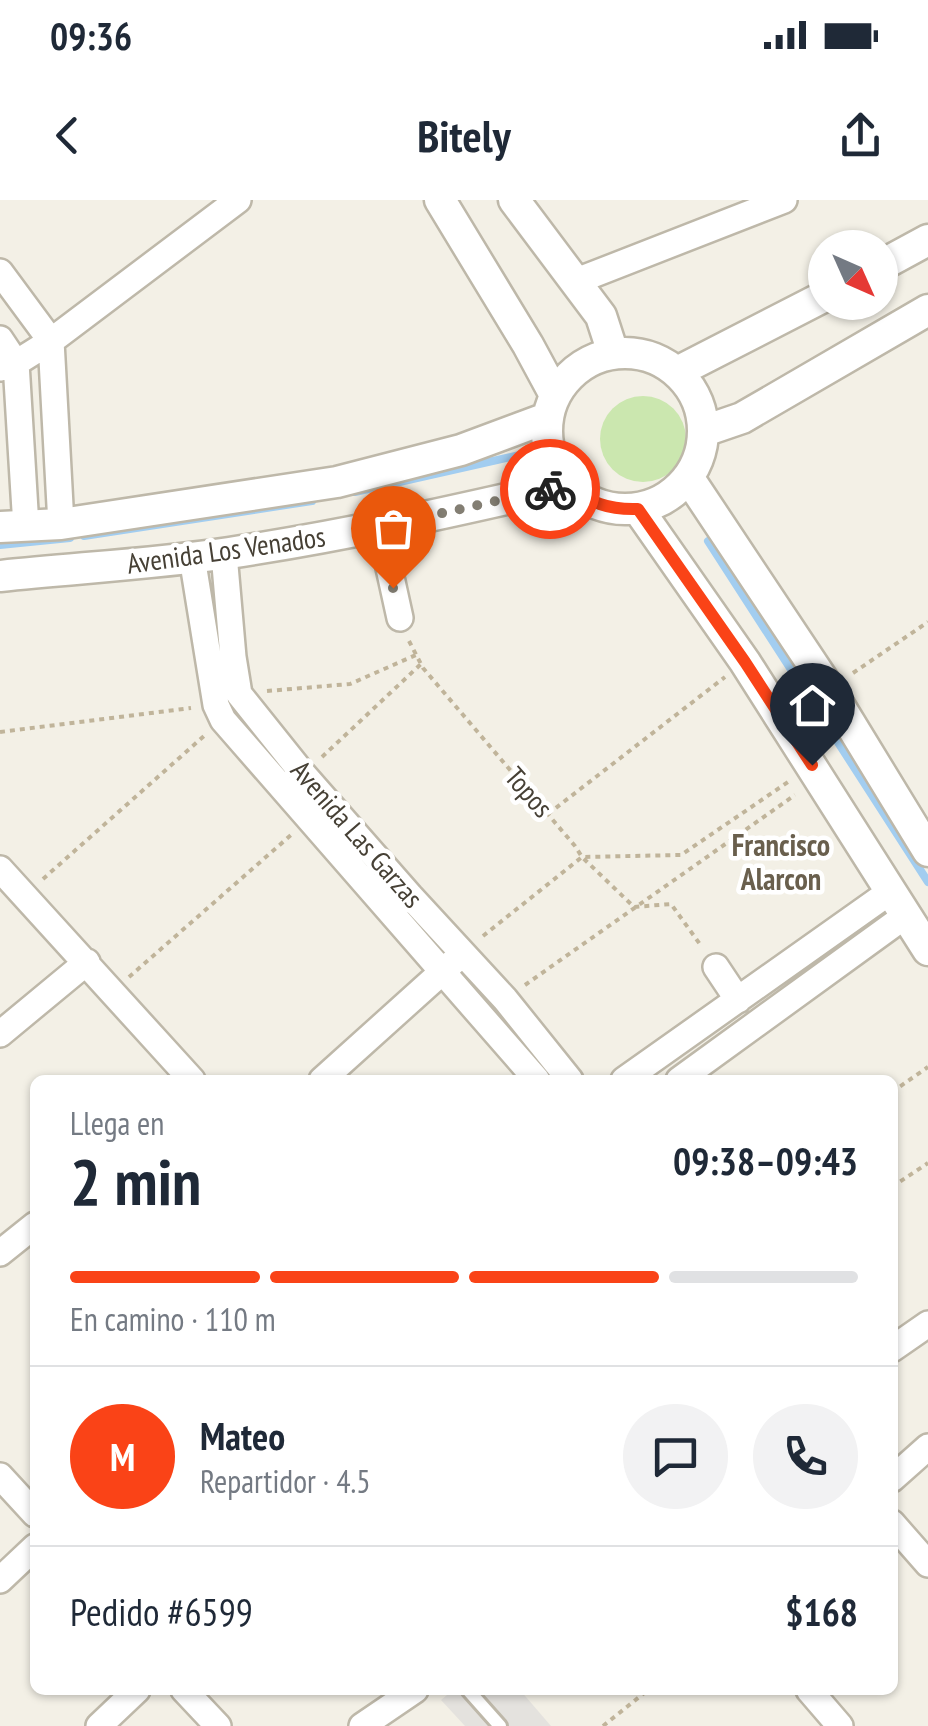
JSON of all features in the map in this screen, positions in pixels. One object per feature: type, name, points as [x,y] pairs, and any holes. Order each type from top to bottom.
[{"type":"street","points":[[8,365],[50,341],[238,200]]},
{"type":"street","points":[[440,200],[528,344],[551,407]]},
{"type":"street","points":[[514,200],[601,316],[613,353]]},
{"type":"street","points":[[574,282],[784,200]]},
{"type":"street","points":[[898,256],[928,240]]},
{"type":"street","points":[[0,272],[50,341],[61,524]]},
{"type":"street","points":[[678,372],[808,305]]},
{"type":"street","points":[[704,431],[742,418],[928,310]]},
{"type":"street","points":[[0,339],[8,365],[13,527]]},
{"type":"street","points":[[613,353],[638,353],[678,372],[692,389],[704,431],[699,455],[677,490],[638,509],[606,507],[585,499],[554,466],[547,443],[551,407],[570,375],[590,361],[613,353]]},
{"type":"street","name":"Avenida Los Venados","points":[[13,527],[61,524],[338,482],[462,450],[551,407]]},
{"type":"street","points":[[688,477],[829,689],[928,852]]},
{"type":"street","name":"Avenida Los Venados","points":[[0,576],[224,554],[380,527],[567,484]]},
{"type":"street","points":[[638,509],[745,662],[928,950]]},
{"type":"street","points":[[380,527],[400,618]]},
{"type":"street","points":[[224,554],[233,658],[226,706]]},
{"type":"street","name":"Avenida Las Garzas","points":[[192,558],[226,706],[309,819],[533,1075]]},
{"type":"street","name":"Avenida Las Garzas","points":[[226,706],[303,774],[504,999],[566,1075]]},
{"type":"street","points":[[0,869],[188,1075]]},
{"type":"street","points":[[631,1075],[738,1000],[898,904]]},
{"type":"street","points":[[685,1075],[898,904]]},
{"type":"street","points":[[328,1075],[462,953]]},
{"type":"street","points":[[0,1034],[87,962]]},
{"type":"street","points":[[716,967],[738,1000]]},
{"type":"street","points":[[0,1253],[30,1229]]},
{"type":"street","points":[[898,1344],[928,1324]]},
{"type":"street","points":[[898,1474],[928,1447]]},
{"type":"street","points":[[0,1476],[30,1509]]},
{"type":"street","points":[[898,1530],[928,1564]]},
{"type":"street","points":[[0,1580],[30,1553]]},
{"type":"street","points":[[99,1726],[132,1695]]},
{"type":"street","points":[[189,1695],[218,1726]]},
{"type":"street","points":[[362,1726],[408,1695]]},
{"type":"street","points":[[812,1695],[840,1726]]},
{"type":"lane","points":[[472,1695],[500,1726]]},
{"type":"path","name":"Topos","points":[[400,618],[420,664],[582,856],[634,908]]},
{"type":"path","points":[[829,689],[928,622]]},
{"type":"path","points":[[0,732],[226,706],[350,684],[416,656]]},
{"type":"path","points":[[548,814],[745,662]]},
{"type":"path","points":[[303,774],[420,664]]},
{"type":"path","points":[[25,894],[226,706]]},
{"type":"path","points":[[462,953],[582,856],[682,855],[816,772]]},
{"type":"path","points":[[504,999],[816,772]]},
{"type":"path","points":[[113,991],[309,819]]},
{"type":"path","points":[[634,908],[671,904],[716,967]]},
{"type":"path","points":[[898,1088],[928,1067]]},
{"type":"path","points":[[898,1183],[928,1163]]},
{"type":"path","points":[[602,1726],[642,1695]]},
{"type":"green space","points":[[643,396],[660,399],[674,408],[683,422],[683,456],[674,470],[660,479],[643,482],[626,479],[612,470],[603,456],[600,439],[603,422],[612,408],[626,399]]},
{"type":"shaded area","points":[[447,1695],[524,1695],[551,1726],[465,1726],[441,1700]]},
{"type":"waterway","points":[[355,492],[533,452]]},
{"type":"waterway","points":[[84,536],[312,501]]},
{"type":"waterway","points":[[0,545],[70,538]]},
{"type":"waterway","points":[[708,541],[928,882]]},
{"type":"way so far","points":[[393,588],[380,527],[550,489]]},
{"type":"district","name":"Francisco Alarcon","points":[[781,863]]},
{"type":"route","points":[[550,489],[567,484],[585,499],[606,507],[638,509],[812,765]]}]
